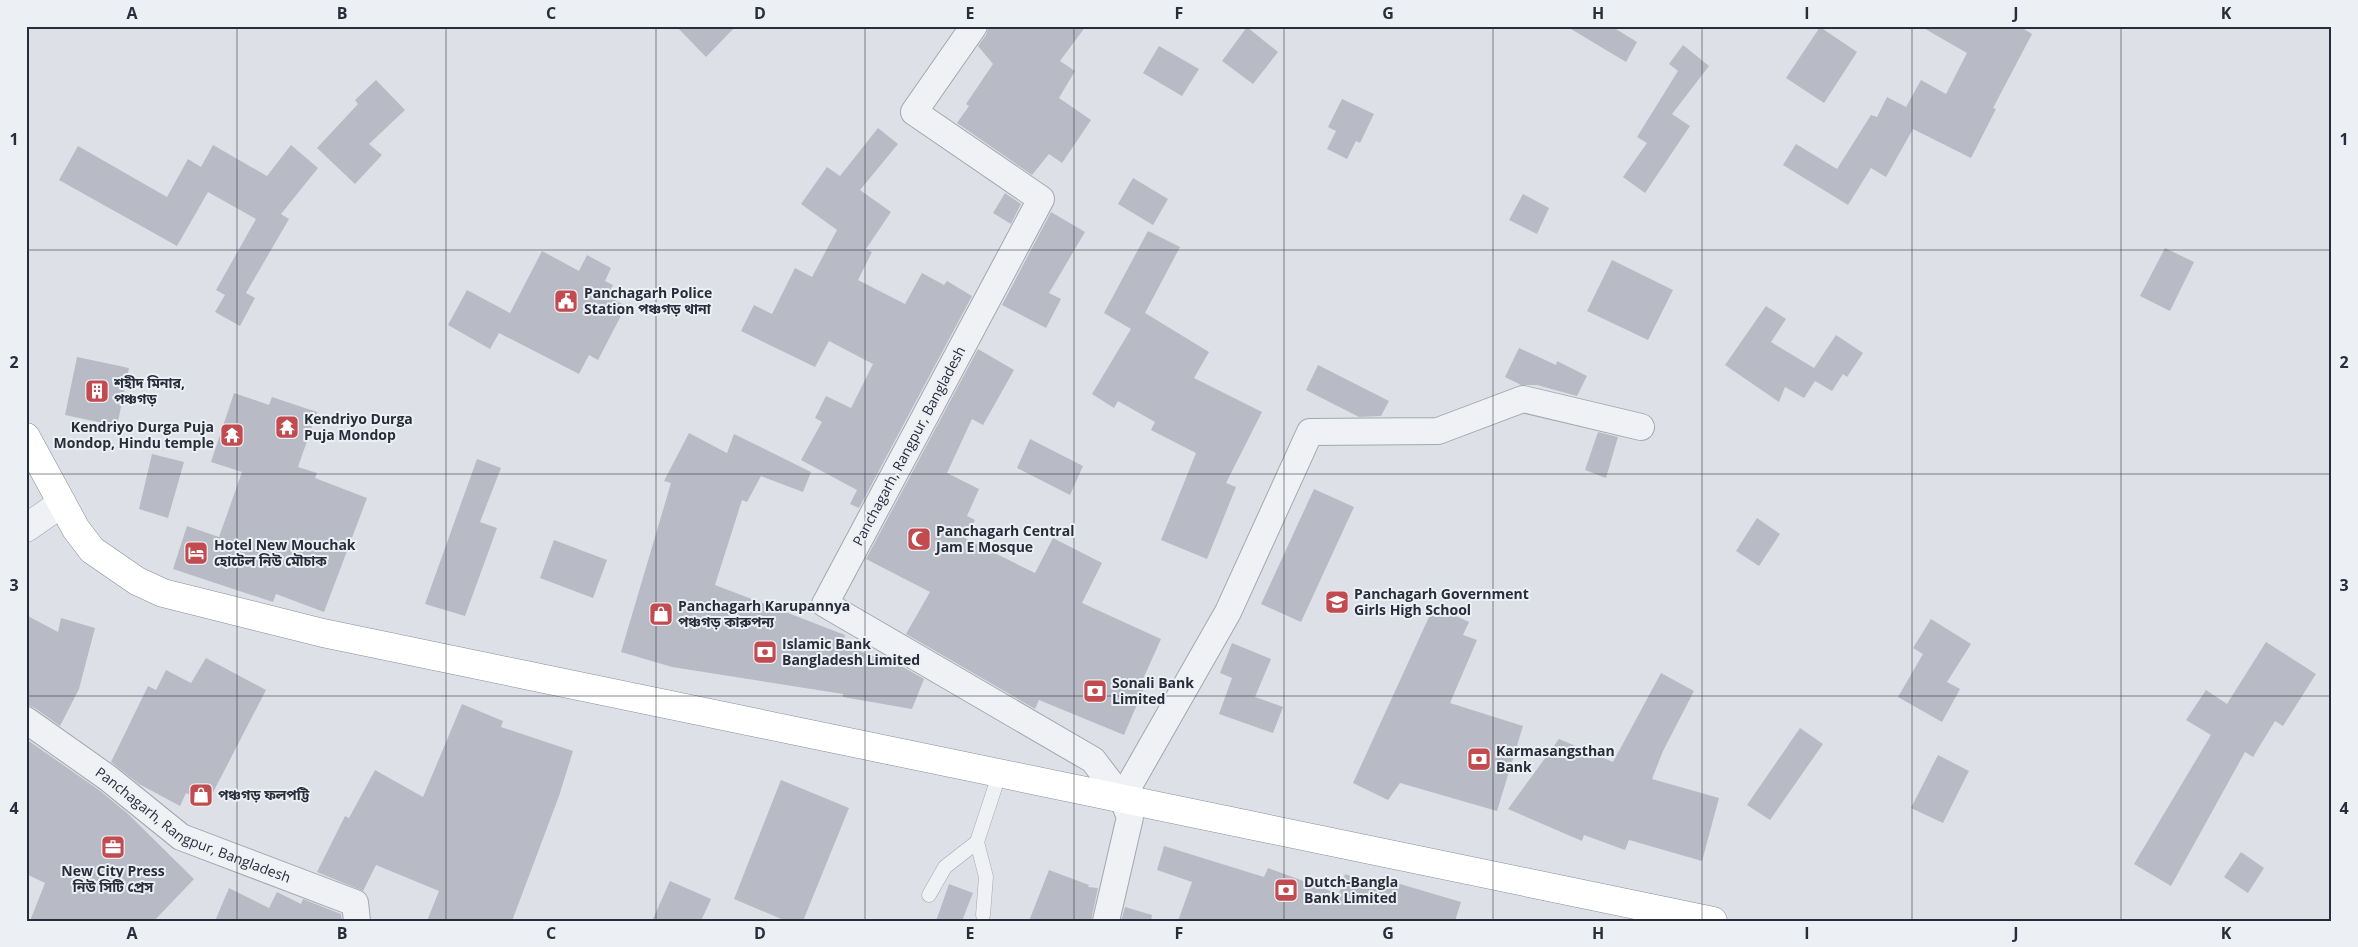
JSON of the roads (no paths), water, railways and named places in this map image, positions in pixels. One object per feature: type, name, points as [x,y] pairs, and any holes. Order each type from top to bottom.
[{"type":"highway","points":[[26,437],[76,529],[92,550],[137,581],[163,593],[323,633],[1713,921]]},
{"type":"street","name":"Panchagarh, Rangpur, Bangladesh","points":[[974,26],[914,112],[1041,199],[824,604],[1093,760],[1122,798],[1130,818],[1106,921]]},
{"type":"street","points":[[1122,798],[1228,612],[1310,432],[1438,431],[1523,399],[1641,427]]},
{"type":"street","points":[[26,528],[62,503]]},
{"type":"street","name":"Panchagarh, Rangpur, Bangladesh","points":[[26,720],[108,778],[181,837],[354,903],[357,921]]},
{"type":"lane","points":[[983,915],[986,877],[977,842],[1000,772]]},
{"type":"lane","points":[[928,895],[945,867],[977,842]]},
{"type":"place","name":"Panchagarh Police Station পঞ্চগড় থানা","points":[[566,301]]},
{"type":"place","name":"শহীদ মিনার, পঞ্চগড়","points":[[97,391]]},
{"type":"place","name":"Kendriyo Durga Puja Mondop","points":[[287,427]]},
{"type":"place","name":"Kendriyo Durga Puja Mondop, Hindu temple","points":[[232,435]]},
{"type":"place","name":"Panchagarh Central Jam E Mosque","points":[[919,539]]},
{"type":"place","name":"Hotel New Mouchak হোটেল নিউ মৌচাক","points":[[196,553]]},
{"type":"place","name":"Panchagarh Government Girls High School","points":[[1337,602]]},
{"type":"place","name":"Panchagarh Karupannya পঞ্চগড় কারুপন্য","points":[[661,614]]},
{"type":"place","name":"Islamic Bank Bangladesh Limited","points":[[765,652]]},
{"type":"place","name":"Sonali Bank Limited","points":[[1095,691]]},
{"type":"place","name":"Karmasangsthan Bank","points":[[1479,759]]},
{"type":"place","name":"পঞ্চগড় ফলপট্টি","points":[[201,795]]},
{"type":"place","name":"New City Press নিউ সিটি প্রেস","points":[[113,847]]},
{"type":"place","name":"Dutch-Bangla Bank Limited","points":[[1286,890]]}]
